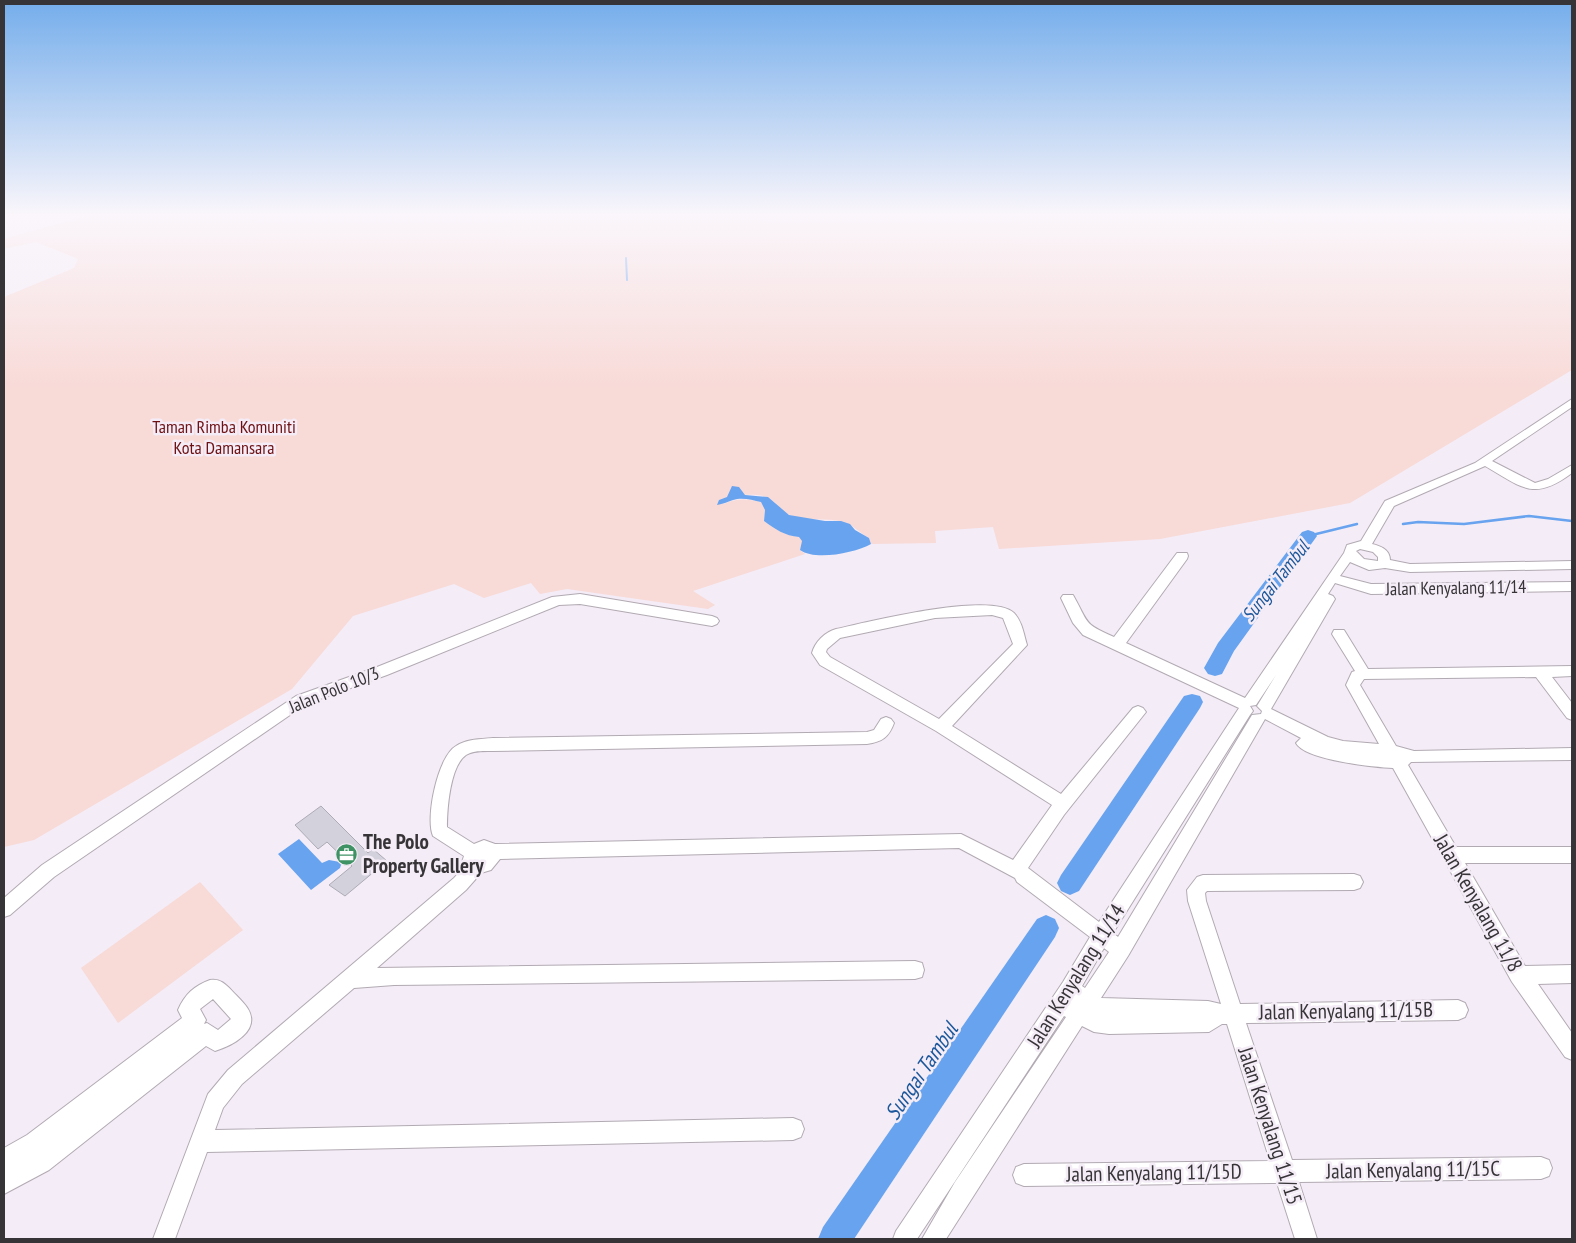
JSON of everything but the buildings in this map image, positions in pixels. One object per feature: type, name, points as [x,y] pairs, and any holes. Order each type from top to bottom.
[{"type":"street","points":[[1365,545],[1389,504],[1484,461],[1572,402]]},
{"type":"street","points":[[1484,461],[1529,486],[1537,488],[1546,486],[1572,468]]},
{"type":"street","points":[[1384,563],[1386,560],[1382,553],[1365,545],[1354,546],[1350,551],[1354,558],[1373,566],[1384,563],[1410,568],[1572,565]]},
{"type":"street","points":[[1117,644],[1182,556]]},
{"type":"street","name":"Jalan Kenyalang 11/14","points":[[933,1239],[1121,950],[1256,711],[1336,579],[1348,569],[1354,558]]},
{"type":"street","name":"Jalan Kenyalang 11/14","points":[[1336,579],[1371,589],[1572,587]]},
{"type":"street","points":[[1068,598],[1074,615],[1088,631],[1256,711],[1296,739],[1323,752],[1347,758],[1572,754]]},
{"type":"street","name":"Jalan Polo 10/3","points":[[4,909],[48,871],[301,700],[382,671],[557,600],[580,599],[712,621]]},
{"type":"street","points":[[941,727],[1020,645],[1013,622],[1008,615],[992,610],[935,613],[836,634],[821,646],[819,653],[825,661],[941,727],[1063,804]]},
{"type":"street","points":[[1339,634],[1364,674],[1572,671]]},
{"type":"street","points":[[1540,672],[1572,714]]},
{"type":"street","name":"Jalan Kenyalang 11/8","points":[[1364,674],[1357,676],[1353,685],[1401,756],[1451,855],[1519,975],[1572,1050]]},
{"type":"street","name":"Jalan Kenyalang 11/14","points":[[904,1239],[1065,996],[1102,935],[1256,711]]},
{"type":"street","points":[[1020,872],[1021,860],[1063,804],[1138,712]]},
{"type":"street","points":[[475,859],[439,831],[440,807],[446,778],[456,754],[463,749],[528,745],[866,738],[882,734],[886,723]]},
{"type":"street","points":[[164,1239],[216,1101],[235,1077],[460,884],[484,848],[492,852],[960,841],[1020,872],[1121,950]]},
{"type":"street","points":[[1451,855],[1572,854]]},
{"type":"street","points":[[1203,884],[1354,882]]},
{"type":"street","name":"Jalan Kenyalang 11/15","points":[[1203,884],[1196,890],[1197,900],[1226,1014],[1284,1171],[1306,1239]]},
{"type":"street","points":[[350,979],[394,976],[915,970]]},
{"type":"street","points":[[1519,975],[1572,974]]},
{"type":"street","points":[[1065,996],[1083,1007],[1094,1022],[1109,1024],[1210,1022],[1226,1014]]},
{"type":"street","name":"Jalan Kenyalang 11/15B","points":[[1226,1014],[1458,1010]]},
{"type":"street","points":[[4,1160],[35,1142],[201,1027],[42,1162],[4,1183]]},
{"type":"street","points":[[200,1141],[792,1129]]},
{"type":"street","name":"Jalan Kenyalang 11/15C","points":[[1284,1171],[1541,1168]]},
{"type":"street","name":"Jalan Kenyalang 11/15D","points":[[1024,1175],[1284,1171]]},
{"type":"green space","name":"Taman Rimba Komuniti Kota Damansara","points":[[60,274],[1572,274],[1572,370],[1350,503],[1160,539],[999,549],[993,527],[935,531],[936,543],[871,544],[869,538],[846,523],[796,517],[787,514],[772,500],[764,496],[744,495],[724,498],[719,500],[724,504],[742,500],[761,502],[765,510],[764,521],[781,532],[799,537],[802,541],[800,550],[805,554],[693,591],[715,605],[708,609],[567,589],[540,594],[531,583],[484,598],[454,584],[353,616],[292,689],[34,840],[4,847],[4,297]]},
{"type":"green space","points":[[200,882],[243,930],[118,1023],[81,968]]},
{"type":"water","points":[[732,486],[739,487],[745,495],[768,497],[789,515],[825,521],[841,521],[850,524],[855,530],[869,538],[871,544],[845,553],[815,555],[807,553],[800,550],[802,541],[799,537],[785,534],[764,521],[765,510],[761,502],[740,499],[717,505],[719,500],[727,497]]},
{"type":"water","points":[[299,839],[322,863],[329,860],[340,862],[341,865],[340,868],[311,890],[278,854]]},
{"type":"waterway","points":[[627,274],[627,280]]},
{"type":"waterway","name":"Sungai Tambul","points":[[1403,524],[1418,522],[1464,524],[1529,516],[1572,521]]},
{"type":"waterway","name":"Sungai Tambul","points":[[1308,536],[1357,524]]},
{"type":"waterway","name":"Sungai Tambul","points":[[1215,668],[1225,648],[1308,536]]},
{"type":"waterway","name":"Sungai Tambul","points":[[1070,883],[1192,702]]},
{"type":"waterway","name":"Sungai Tambul","points":[[835,1239],[1046,928]]},
{"type":"place","name":"The Polo Property Gallery","points":[[347,854]]}]
